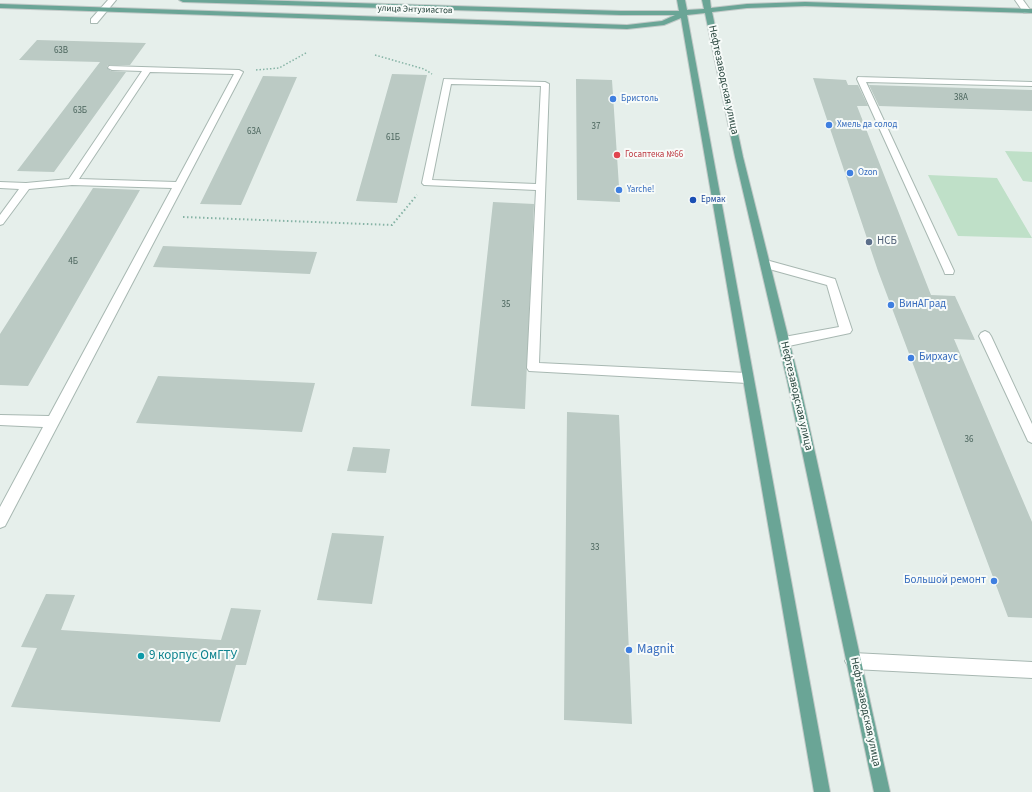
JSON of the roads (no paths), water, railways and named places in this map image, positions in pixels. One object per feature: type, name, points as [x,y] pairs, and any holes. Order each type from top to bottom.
[{"type":"main road","name":"улица Энтузиастов","points":[[183,0],[613,13],[683,13]]},
{"type":"main road","points":[[680,0],[710,156],[747,378],[822,792]]},
{"type":"main road","name":"улица Энтузиастов","points":[[0,6],[104,8],[627,27],[664,23],[683,13],[707,6],[805,4],[1030,11]]},
{"type":"main road","name":"Нефтезаводская улица","points":[[707,6],[784,342],[882,792]]},
{"type":"lane","points":[[94,21],[112,0]]},
{"type":"lane","points":[[1019,0],[1030,11]]},
{"type":"lane","points":[[0,521],[240,72],[112,68]]},
{"type":"lane","points":[[72,182],[148,69]]},
{"type":"lane","points":[[949,271],[861,80],[1032,84]]},
{"type":"lane","points":[[541,187],[427,183],[447,81],[545,84],[541,187],[533,368],[747,378]]},
{"type":"lane","points":[[0,185],[26,186],[72,182],[180,185]]},
{"type":"lane","points":[[0,222],[26,186]]},
{"type":"lane","points":[[766,264],[831,282],[846,330],[784,342]]},
{"type":"lane","points":[[985,336],[1032,437]]},
{"type":"lane","points":[[0,420],[52,422]]},
{"type":"lane","points":[[854,661],[1032,670]]},
{"type":"place","name":"Бристоль","points":[[613,99]]},
{"type":"place","name":"Хмель да солод","points":[[829,125]]},
{"type":"place","name":"Госаптека №66","points":[[617,155]]},
{"type":"place","name":"Ozon","points":[[850,173]]},
{"type":"place","name":"Yarche!","points":[[619,190]]},
{"type":"place","name":"Ермак","points":[[693,200]]},
{"type":"place","name":"НСБ","points":[[869,242]]},
{"type":"place","name":"ВинАГрад","points":[[891,305]]},
{"type":"place","name":"Бирхаус","points":[[911,358]]},
{"type":"place","name":"Большой ремонт","points":[[994,581]]},
{"type":"place","name":"Magnit","points":[[629,650]]},
{"type":"place","name":"9 корпус ОмГТУ","points":[[141,656]]}]
